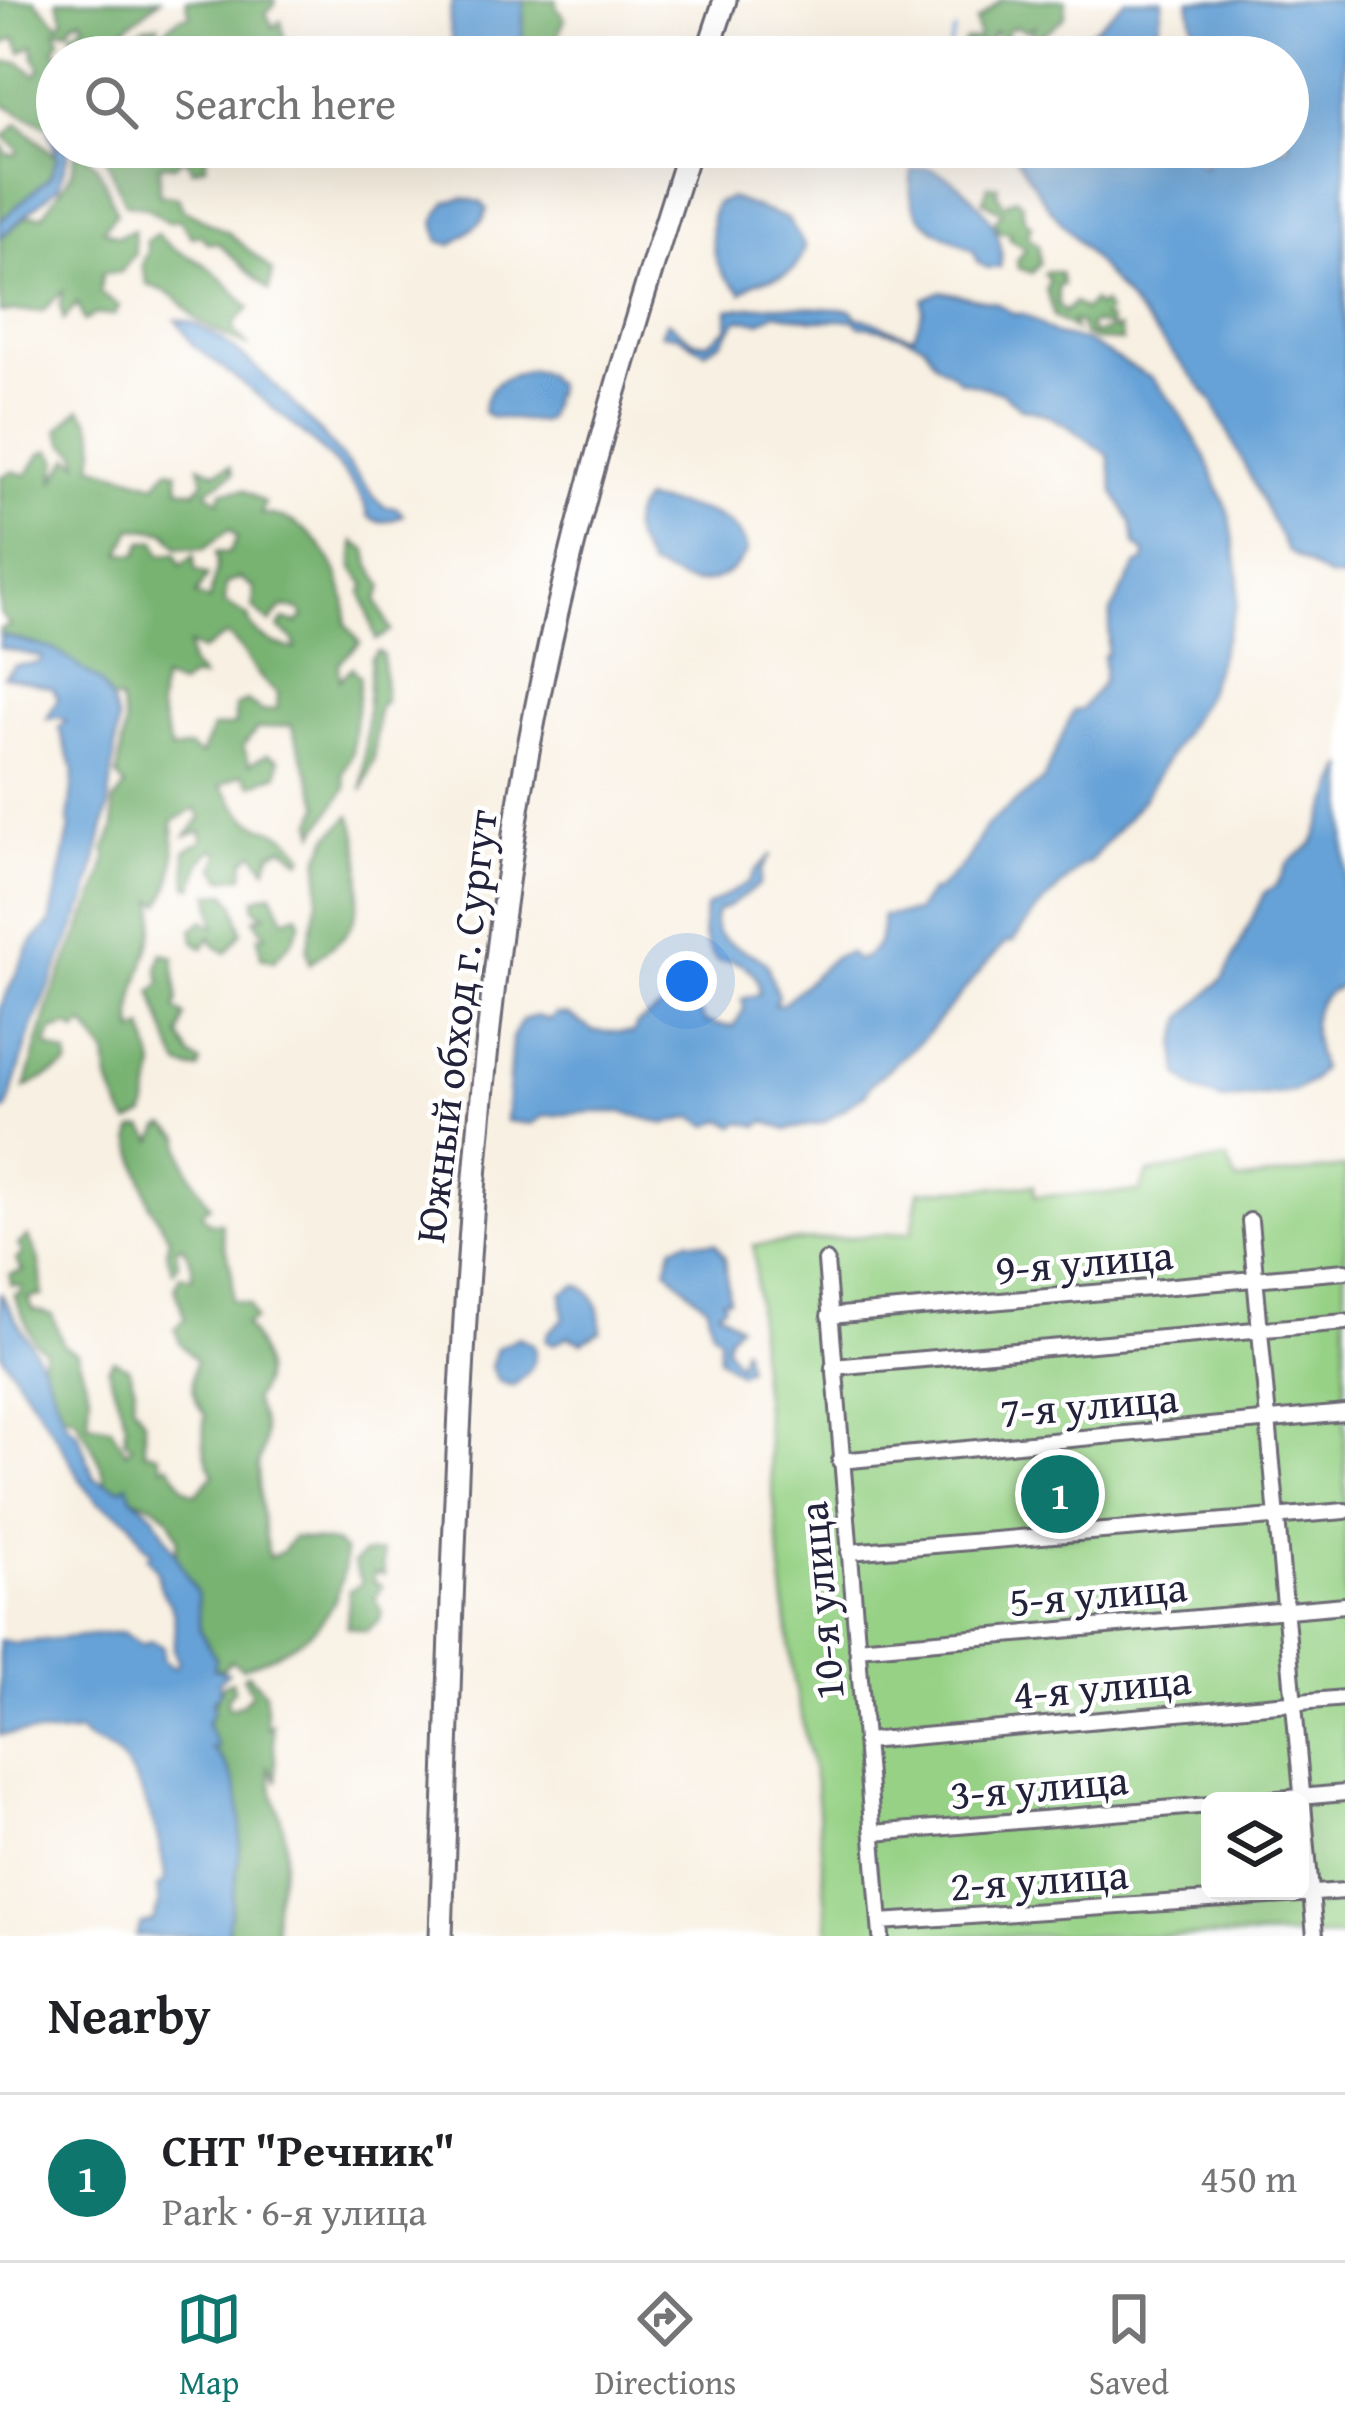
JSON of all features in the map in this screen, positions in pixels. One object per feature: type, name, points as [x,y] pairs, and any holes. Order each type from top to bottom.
[{"type":"highway","points":[[713,36],[725,0]]},
{"type":"highway","points":[[728,36],[740,0]]},
{"type":"highway","name":"Южный обход г. Сургут","points":[[427,1936],[448,1318],[476,1001],[504,808],[573,485],[668,168]]},
{"type":"highway","name":"Южный обход г. Сургут","points":[[441,1936],[463,1318],[490,1003],[518,811],[587,488],[684,168]]},
{"type":"street","points":[[1250,1221],[1300,1792]]},
{"type":"street","name":"10-я улица","points":[[826,1261],[881,1929]]},
{"type":"street","name":"9-я улица","points":[[830,1316],[1345,1271]]},
{"type":"street","points":[[833,1367],[1345,1322]]},
{"type":"street","name":"7-я улица","points":[[840,1461],[1345,1413]]},
{"type":"street","points":[[849,1552],[1345,1511]]},
{"type":"street","name":"5-я улица","points":[[857,1648],[1345,1605]]},
{"type":"street","name":"4-я улица","points":[[866,1741],[1345,1698]]},
{"type":"street","points":[[1309,1796],[1345,1793]]},
{"type":"street","name":"3-я улица","points":[[874,1833],[1201,1806]]},
{"type":"street","points":[[1309,1870],[1315,1936]]},
{"type":"street","name":"2-я улица","points":[[881,1929],[1345,1892]]},
{"type":"green space","points":[[0,0],[35,0],[58,24],[64,20],[57,0],[160,0],[117,36],[72,36],[85,24],[82,19],[69,30],[56,30],[58,36],[36,36],[36,60],[33,45],[21,52],[15,38],[0,46]]},
{"type":"green space","points":[[186,0],[275,0],[266,13],[273,27],[281,21],[284,36],[168,36],[164,31],[190,15]]},
{"type":"green space","points":[[524,0],[557,0],[565,19],[559,36],[522,36]]},
{"type":"green space","points":[[1001,0],[1066,0],[1065,16],[1035,36],[1029,36],[1035,26],[1007,30],[1007,36],[996,32],[978,36],[976,21]]},
{"type":"green space","points":[[159,25],[156,36],[133,36],[145,27]]},
{"type":"green space","points":[[5,62],[20,62],[35,75],[36,121],[0,103],[0,67]]},
{"type":"green space","points":[[17,123],[36,139],[36,168],[53,168],[50,177],[0,221],[0,146],[6,154],[16,155],[19,150],[4,137]]},
{"type":"green space","points":[[73,168],[98,168],[117,213],[103,229],[117,236],[134,230],[135,253],[121,272],[102,273],[100,293],[119,306],[115,315],[96,314],[84,321],[77,303],[64,320],[63,291],[43,311],[0,312],[0,238],[27,216],[43,215]]},
{"type":"green space","points":[[110,168],[160,168],[159,194],[178,197],[183,209],[229,233],[273,271],[269,290],[218,243],[208,243],[200,235],[192,237],[180,220],[167,222],[146,207],[125,204]]},
{"type":"green space","points":[[988,186],[998,186],[1004,204],[1016,198],[1022,204],[1024,218],[1031,225],[1028,237],[1038,245],[1040,263],[1032,273],[1018,268],[1017,260],[1026,249],[1010,239],[1009,232],[999,232],[995,220],[1002,212],[983,201]]},
{"type":"green space","points":[[157,234],[212,270],[250,308],[235,322],[234,331],[248,346],[198,321],[170,294],[147,285],[142,265],[148,251],[146,241]]},
{"type":"green space","points":[[1047,271],[1060,273],[1063,285],[1058,285],[1058,305],[1064,312],[1074,303],[1084,310],[1093,301],[1097,307],[1103,303],[1108,312],[1102,318],[1109,319],[1111,327],[1094,323],[1089,326],[1092,334],[1119,328],[1122,341],[1094,340],[1083,334],[1081,324],[1072,321],[1075,330],[1054,317],[1046,289]]},
{"type":"green space","points":[[80,409],[95,435],[92,465],[156,484],[168,469],[177,471],[179,488],[196,491],[204,481],[199,465],[216,472],[230,466],[233,474],[206,491],[219,501],[222,491],[244,490],[265,503],[261,514],[297,524],[312,536],[335,569],[346,624],[360,643],[339,663],[340,680],[352,667],[360,678],[352,754],[343,773],[346,788],[316,833],[313,822],[320,805],[291,725],[257,729],[243,746],[250,764],[267,754],[279,759],[278,774],[252,785],[242,774],[220,786],[246,817],[289,839],[304,856],[301,861],[284,847],[271,853],[266,869],[254,852],[244,862],[243,876],[223,879],[215,868],[220,853],[213,849],[201,862],[194,887],[188,886],[185,851],[202,842],[201,831],[186,836],[201,818],[196,808],[172,822],[173,874],[161,904],[154,900],[153,933],[134,999],[135,1032],[144,1028],[155,1067],[145,1115],[129,1123],[112,1090],[107,1055],[84,1024],[77,1032],[69,1026],[52,1031],[47,1046],[68,1056],[68,1066],[25,1088],[51,997],[98,889],[114,828],[113,803],[125,787],[117,776],[125,725],[120,700],[111,700],[89,675],[62,657],[0,636],[0,629],[10,626],[0,614],[0,477],[12,471],[27,475],[40,454],[50,450],[58,461],[53,483],[70,457],[79,463],[77,452],[65,444],[58,430]],"holes":[[[132,528],[166,532],[178,547],[204,549],[230,529],[237,539],[229,553],[216,552],[209,600],[196,595],[208,575],[195,569],[194,555],[181,565],[176,553],[161,555],[156,541],[142,542],[138,554],[121,553]],[[240,578],[254,588],[253,608],[270,623],[282,607],[300,610],[304,618],[296,623],[284,619],[279,628],[294,640],[296,649],[267,640],[248,617],[225,603],[226,584]],[[227,635],[278,693],[277,709],[263,711],[246,701],[235,707],[235,725],[212,728],[201,755],[189,747],[171,751],[159,708],[162,679],[180,686],[189,678],[202,678],[190,665],[189,645],[202,651]]]},
{"type":"green space","points":[[354,542],[367,550],[370,566],[383,586],[377,601],[391,631],[376,640],[362,592],[366,585],[353,569]]},
{"type":"green space","points":[[378,651],[383,655],[385,701],[378,709],[374,760],[362,791],[371,658]]},
{"type":"green space","points":[[351,815],[361,879],[356,913],[341,939],[310,964],[307,949],[318,900],[320,856],[329,837]]},
{"type":"green space","points":[[226,893],[235,905],[242,932],[226,953],[211,937],[203,948],[194,941],[192,929],[204,920],[215,927],[210,894]]},
{"type":"green space","points":[[272,893],[284,919],[298,914],[301,922],[293,940],[274,961],[261,957],[258,936],[266,935],[254,919],[265,915],[255,909],[255,898]]},
{"type":"green space","points":[[162,953],[174,957],[175,1009],[185,1016],[180,1036],[191,1057],[201,1063],[199,1070],[178,1062],[152,992],[161,983]]},
{"type":"green space","points":[[166,1126],[181,1137],[186,1163],[210,1205],[201,1213],[210,1223],[221,1222],[233,1278],[232,1300],[249,1304],[255,1319],[245,1325],[263,1362],[262,1382],[253,1400],[265,1435],[258,1467],[269,1557],[282,1552],[293,1537],[335,1543],[345,1552],[336,1597],[315,1628],[283,1650],[242,1668],[231,1660],[223,1669],[213,1670],[216,1658],[200,1630],[197,1593],[176,1556],[178,1538],[170,1519],[155,1506],[132,1497],[127,1485],[122,1489],[106,1483],[75,1417],[62,1413],[42,1363],[45,1350],[34,1341],[14,1295],[21,1293],[21,1286],[11,1285],[10,1275],[23,1271],[16,1260],[23,1253],[18,1245],[27,1236],[37,1257],[42,1288],[42,1296],[28,1298],[33,1309],[52,1315],[64,1346],[77,1353],[90,1395],[88,1423],[111,1427],[126,1452],[132,1446],[125,1440],[126,1423],[108,1369],[113,1360],[128,1367],[135,1387],[133,1403],[144,1420],[144,1452],[158,1454],[162,1467],[168,1464],[185,1488],[196,1494],[214,1474],[204,1446],[205,1415],[193,1390],[196,1361],[175,1329],[185,1319],[175,1287],[180,1275],[192,1278],[192,1264],[183,1246],[176,1248],[178,1264],[173,1271],[166,1252],[169,1237],[150,1206],[131,1140],[133,1130],[144,1128],[154,1141]]},
{"type":"green space","points":[[1227,1159],[1237,1181],[1345,1167],[1345,1936],[828,1936],[816,1788],[792,1671],[760,1371],[754,1245],[912,1232],[919,1191],[1034,1185],[1035,1196],[1139,1192],[1148,1173]]},
{"type":"green space","points":[[382,1552],[384,1575],[374,1573],[373,1581],[382,1586],[375,1597],[382,1613],[379,1621],[366,1631],[347,1627],[349,1591],[362,1583],[353,1564],[363,1554]]},
{"type":"green space","points":[[248,1673],[265,1692],[277,1782],[268,1765],[269,1774],[284,1831],[275,1909],[277,1936],[227,1936],[238,1863],[239,1810],[225,1764],[209,1746],[208,1717],[224,1684],[232,1681],[234,1690],[227,1698],[229,1709],[252,1693],[243,1677]]},
{"type":"water","points":[[454,0],[524,0],[522,36],[451,36]]},
{"type":"water","points":[[1125,0],[1163,0],[1157,36],[1084,36]]},
{"type":"water","points":[[1345,0],[1345,579],[1328,577],[1287,551],[1212,400],[1047,205],[1023,168],[1309,168],[1309,36],[1195,36],[1189,1]]},
{"type":"water","points":[[53,168],[64,168],[59,186],[0,238],[0,221],[50,177]]},
{"type":"water","points":[[928,168],[955,182],[981,207],[998,236],[1000,267],[978,263],[974,252],[918,214],[910,188],[912,170]]},
{"type":"water","points":[[463,198],[481,202],[487,209],[483,220],[452,245],[439,241],[435,220],[446,202]]},
{"type":"water","points":[[730,198],[788,219],[805,246],[793,269],[742,293],[722,272],[712,243],[715,204]]},
{"type":"water","points":[[941,291],[996,303],[1057,335],[1085,341],[1153,379],[1177,408],[1205,456],[1230,516],[1239,577],[1237,604],[1206,695],[1143,799],[1089,863],[985,965],[924,1038],[866,1093],[825,1122],[786,1130],[765,1121],[759,1126],[742,1122],[735,1126],[722,1120],[710,1126],[693,1117],[665,1124],[622,1112],[544,1116],[532,1124],[506,1121],[512,1038],[522,1020],[569,1015],[593,1031],[633,1033],[637,1024],[675,999],[701,1014],[705,1022],[733,1027],[744,1009],[742,999],[759,994],[759,985],[747,967],[718,961],[713,955],[704,936],[706,907],[749,882],[772,854],[759,885],[717,911],[715,922],[730,944],[767,964],[778,997],[774,1005],[783,1004],[834,957],[850,953],[855,960],[869,954],[880,938],[882,916],[916,912],[930,891],[936,891],[967,861],[986,826],[1043,780],[1073,711],[1082,709],[1100,686],[1111,612],[1137,564],[1144,562],[1145,553],[1135,545],[1132,524],[1114,492],[1109,456],[1078,433],[1021,408],[1001,392],[958,380],[920,343],[860,326],[854,320],[812,320],[776,313],[760,322],[738,319],[723,340],[705,352],[677,335],[661,334],[667,321],[694,341],[707,343],[728,328],[728,309],[773,305],[852,310],[858,318],[914,335],[923,299]]},
{"type":"water","points":[[176,320],[198,326],[254,365],[313,424],[377,500],[403,515],[385,521],[368,516],[361,497],[321,450],[192,344]]},
{"type":"water","points":[[530,370],[545,374],[556,386],[546,419],[491,417],[483,412],[493,387]]},
{"type":"water","points":[[644,500],[719,518],[741,537],[747,551],[731,571],[706,582],[683,581],[650,568],[632,526]]},
{"type":"water","points":[[1,635],[55,650],[99,681],[118,722],[108,810],[87,898],[32,1028],[7,1109],[0,1113],[0,1008],[29,946],[50,923],[70,827],[74,771],[59,728],[66,721],[47,719],[58,698],[52,688],[4,676],[14,666],[39,663],[42,657],[0,648]]},
{"type":"water","points":[[1345,764],[1345,985],[1328,993],[1316,1009],[1313,1029],[1321,1068],[1312,1081],[1293,1092],[1223,1100],[1197,1091],[1179,1075],[1176,1046],[1184,1017],[1225,976],[1264,893],[1277,884],[1289,862],[1313,844]]},
{"type":"water","points":[[687,1241],[715,1243],[725,1258],[729,1299],[722,1299],[725,1305],[718,1310],[738,1325],[726,1347],[738,1364],[743,1346],[747,1368],[739,1373],[719,1358],[719,1337],[712,1331],[707,1307],[666,1269],[673,1246]]},
{"type":"water","points":[[577,1285],[593,1297],[601,1331],[582,1342],[568,1336],[554,1344],[546,1341],[564,1318],[562,1293]]},
{"type":"water","points":[[0,1292],[42,1363],[66,1423],[78,1433],[94,1478],[121,1489],[127,1484],[132,1497],[154,1515],[197,1593],[200,1630],[216,1659],[213,1669],[228,1673],[219,1681],[220,1693],[212,1702],[214,1710],[207,1724],[218,1747],[211,1748],[227,1766],[236,1787],[240,1811],[227,1936],[136,1936],[141,1924],[153,1921],[159,1904],[157,1887],[165,1881],[164,1866],[141,1792],[111,1751],[79,1732],[0,1735],[0,1640],[15,1643],[122,1632],[142,1645],[151,1641],[163,1647],[163,1660],[174,1668],[179,1663],[171,1606],[147,1557],[152,1552],[130,1521],[97,1501],[82,1483],[2,1355]]},
{"type":"water","points":[[519,1337],[534,1345],[535,1358],[513,1386],[498,1381],[491,1367],[497,1348]]},
{"type":"waterway","points":[[953,36],[955,31]]},
{"type":"place","name":"СНТ \"Речник\"","points":[[1060,1494]]}]
